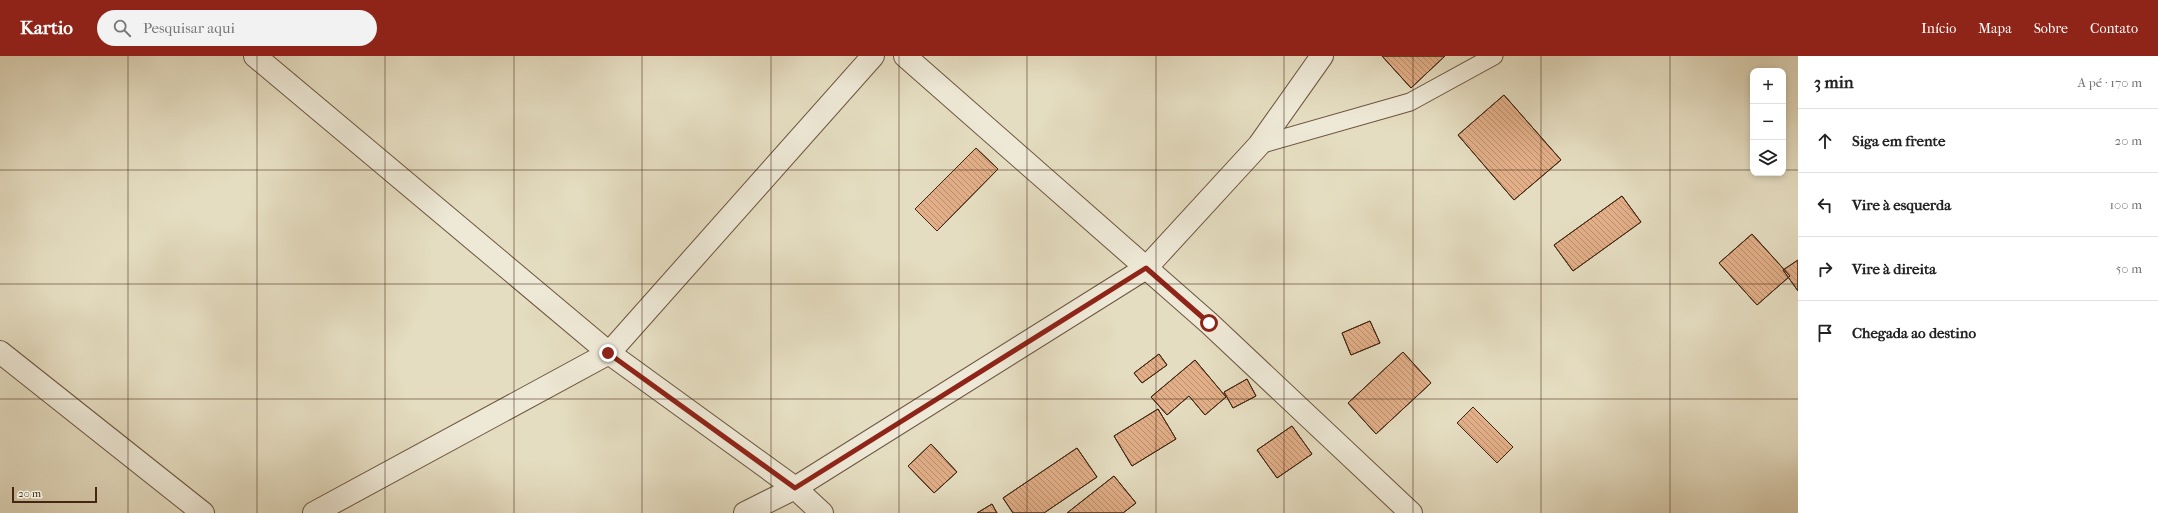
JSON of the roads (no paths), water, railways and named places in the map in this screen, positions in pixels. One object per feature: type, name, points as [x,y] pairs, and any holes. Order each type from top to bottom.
[{"type":"street","points":[[255,56],[608,353],[795,488],[822,513]]},
{"type":"street","points":[[314,513],[608,353],[873,56]]},
{"type":"street","points":[[905,56],[1209,323],[1411,513]]},
{"type":"street","points":[[745,513],[795,488],[1146,268],[1259,145],[1322,56]]},
{"type":"street","points":[[0,352],[203,513]]},
{"type":"lane","points":[[1259,145],[1410,102],[1494,56]]}]
